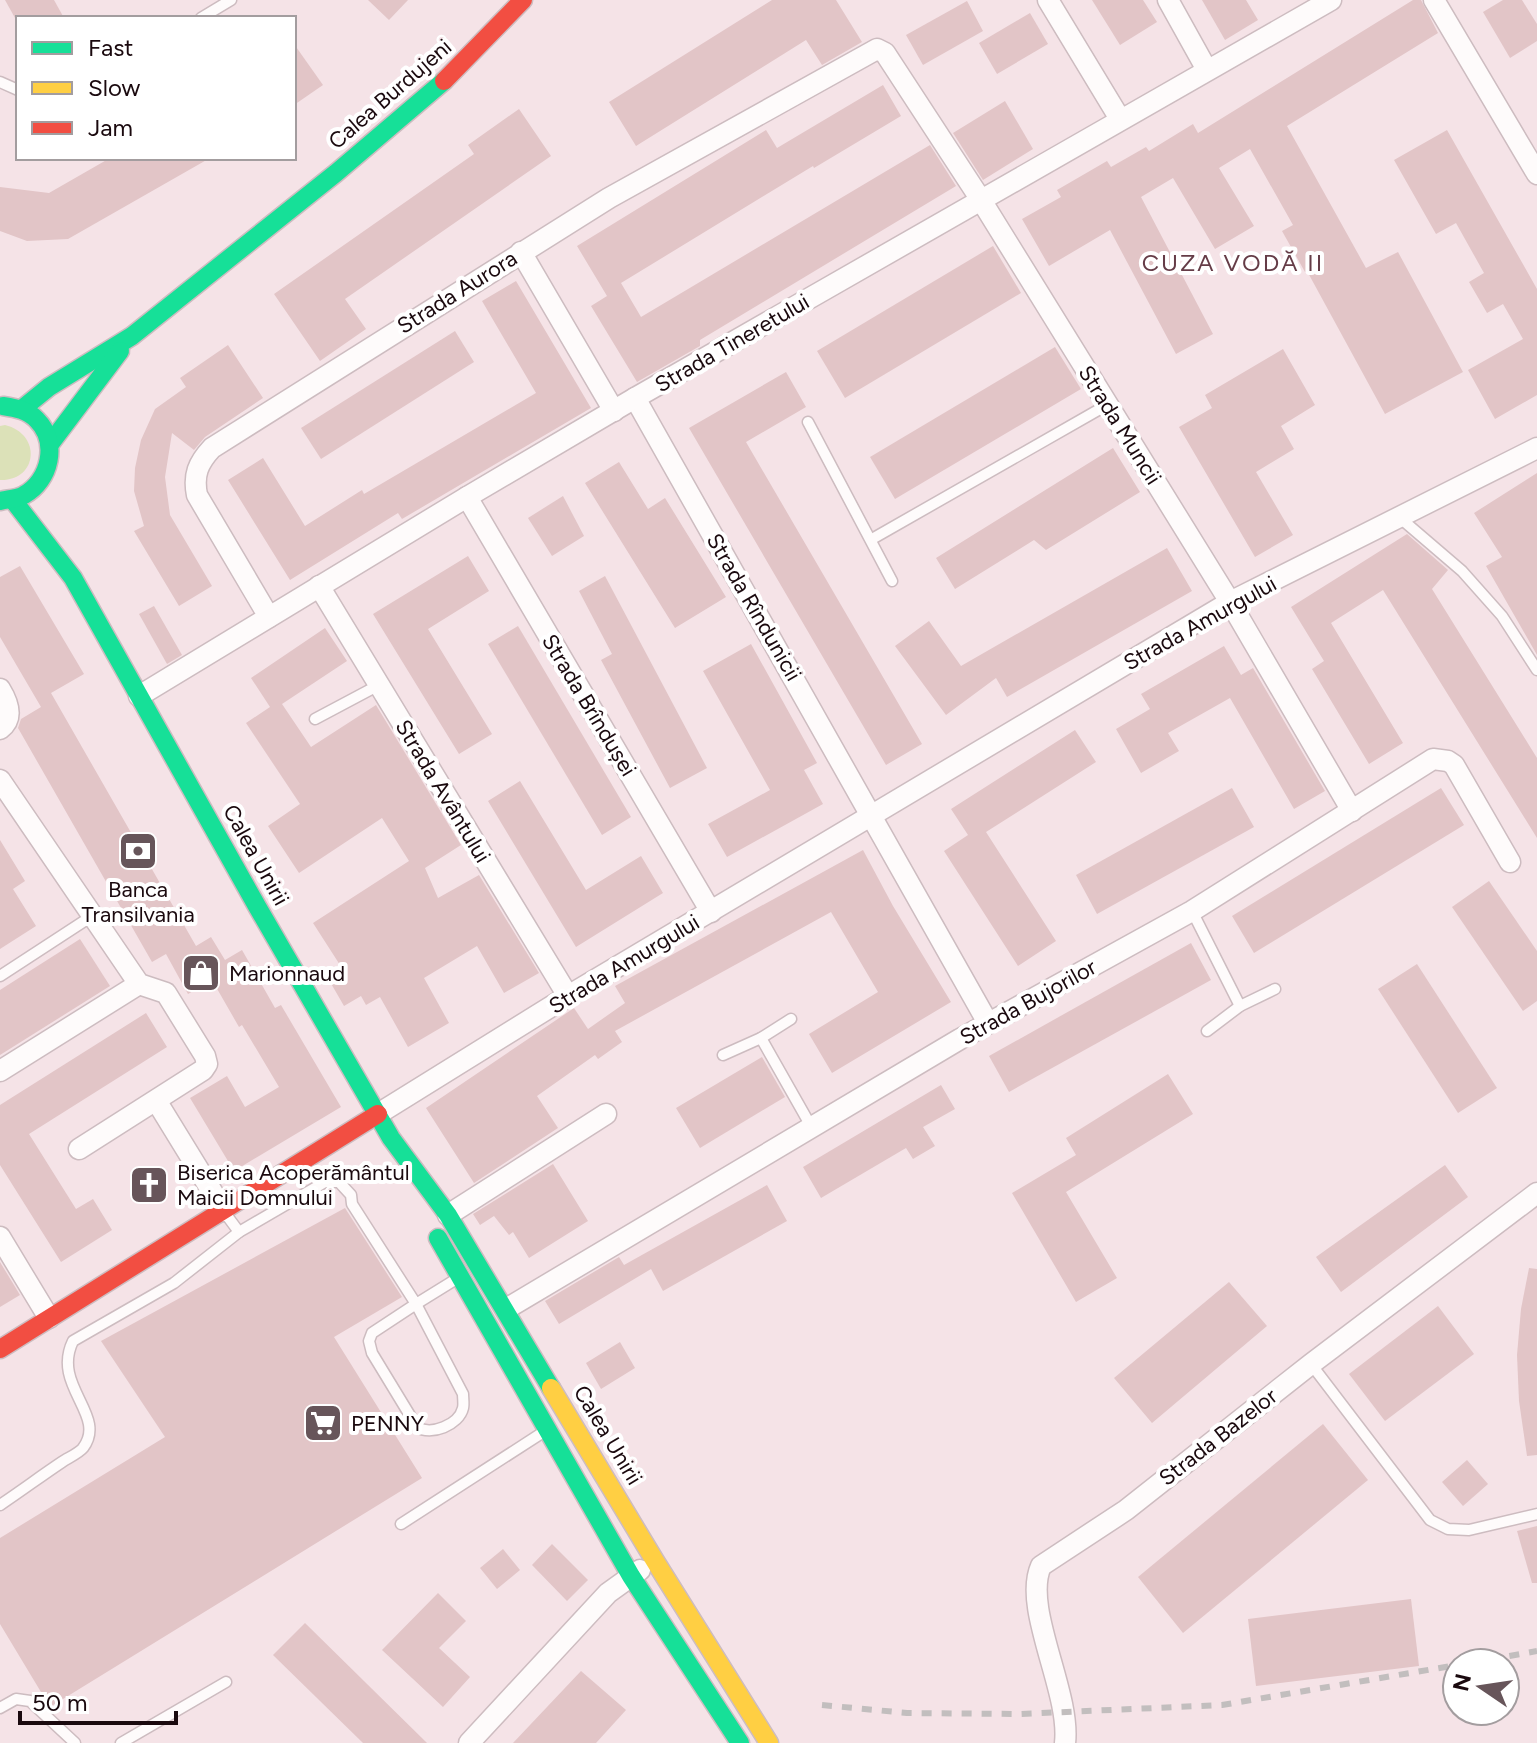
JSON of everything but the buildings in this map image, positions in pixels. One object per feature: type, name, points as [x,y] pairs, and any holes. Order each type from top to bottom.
[{"type":"main road","name":"Calea Burdujeni","points":[[22,409],[49,387],[132,336],[417,105],[485,42],[523,0]]},
{"type":"main road","name":"Calea Burdujeni","points":[[50,444],[132,336]]},
{"type":"main road","points":[[0,406],[22,409],[35,418],[45,430],[51,458],[40,484],[28,494],[6,500]]},
{"type":"main road","points":[[40,484],[47,502]]},
{"type":"main road","name":"Calea Unirii","points":[[6,500],[73,578]]},
{"type":"main road","name":"Calea Unirii","points":[[56,527],[73,578],[258,908],[401,1154],[460,1277],[631,1576],[740,1743]]},
{"type":"main road","points":[[0,1349],[378,1114]]},
{"type":"main road","name":"Calea Unirii","points":[[434,1219],[506,1309],[655,1561],[769,1743]]},
{"type":"street","points":[[1048,0],[1120,119]]},
{"type":"street","points":[[1168,0],[1207,70]]},
{"type":"street","name":"Strada Tineretului","points":[[139,696],[635,398],[1331,0]]},
{"type":"street","points":[[1434,0],[1536,171]]},
{"type":"street","name":"Strada Muncii","points":[[877,49],[885,53],[981,200],[1230,602],[1352,811]]},
{"type":"street","name":"Strada Aurora","points":[[269,617],[197,495],[194,483],[196,470],[212,448],[609,198],[877,49]]},
{"type":"street","points":[[521,252],[614,411]]},
{"type":"street","name":"Strada Rîndunicii","points":[[635,398],[872,815]]},
{"type":"street","name":"Strada Amurgului","points":[[378,1114],[568,996],[1230,602],[1537,448]]},
{"type":"street","name":"Strada Brîndușei","points":[[467,497],[711,912]]},
{"type":"street","name":"Strada Avântului","points":[[319,586],[568,996]]},
{"type":"street","points":[[0,689],[9,713],[6,724],[0,729]]},
{"type":"street","name":"Strada Bujorilor","points":[[506,1309],[988,1023],[1192,911],[1433,759],[1454,765],[1510,862]]},
{"type":"street","points":[[0,780],[139,984],[166,993],[207,1064],[157,1102],[79,1149]]},
{"type":"street","points":[[872,815],[988,1023]]},
{"type":"street","points":[[0,1071],[139,984]]},
{"type":"street","points":[[157,1102],[224,1211]]},
{"type":"street","points":[[434,1219],[606,1114]]},
{"type":"street","name":"Strada Bazelor","points":[[1065,1743],[1062,1712],[1036,1599],[1035,1578],[1041,1566],[1126,1510],[1311,1364],[1537,1193]]},
{"type":"street","points":[[0,1237],[49,1318]]},
{"type":"street","points":[[469,1743],[608,1593],[655,1561]]},
{"type":"lane","points":[[204,16],[231,0]]},
{"type":"lane","points":[[872,539],[1107,405]]},
{"type":"lane","points":[[808,422],[892,581]]},
{"type":"lane","points":[[1399,517],[1462,571],[1502,616],[1537,670]]},
{"type":"lane","points":[[315,719],[379,685]]},
{"type":"lane","points":[[1192,911],[1240,1006]]},
{"type":"lane","points":[[0,976],[92,916]]},
{"type":"lane","points":[[1207,1031],[1240,1006],[1275,989]]},
{"type":"lane","points":[[723,1055],[761,1038],[791,1019]]},
{"type":"lane","points":[[761,1038],[813,1129]]},
{"type":"lane","points":[[0,1505],[83,1448],[88,1432],[88,1415],[67,1375],[66,1360],[73,1341],[174,1283],[239,1232],[325,1182],[339,1182],[351,1195],[352,1204],[416,1304],[463,1394],[464,1406],[459,1417],[433,1432],[425,1432],[417,1427],[372,1353],[369,1341],[372,1333],[416,1304],[460,1277]]},
{"type":"lane","points":[[224,1211],[239,1232]]},
{"type":"lane","points":[[1311,1364],[1430,1520],[1448,1529],[1469,1530],[1537,1514]]},
{"type":"lane","points":[[401,1524],[547,1430]]},
{"type":"lane","points":[[121,1743],[226,1682]]},
{"type":"lane","points":[[0,1708],[16,1699],[30,1701],[75,1743]]},
{"type":"green space","points":[[5,425],[25,438],[31,456],[22,473],[0,480],[0,426]]},
{"type":"railway","points":[[1521,1654],[1537,1651]]},
{"type":"railway","points":[[822,1705],[907,1713],[1020,1714],[1222,1705],[1441,1668]]},
{"type":"traffic: fast","points":[[22,409],[49,387],[132,336],[336,173],[444,81]]},
{"type":"traffic: fast","points":[[50,444],[120,351]]},
{"type":"traffic: fast","points":[[0,501],[21,496],[33,489],[45,471],[49,450],[44,429],[33,417],[22,410],[3,406]]},
{"type":"traffic: fast","points":[[13,500],[73,578],[391,1138],[448,1215],[551,1388]]},
{"type":"traffic: fast","points":[[438,1238],[631,1576],[740,1743]]},
{"type":"traffic: slow","points":[[551,1388],[769,1743]]},
{"type":"traffic: jam","points":[[444,81],[523,0]]},
{"type":"traffic: jam","points":[[0,1349],[378,1114]]},
{"type":"place","name":"Banca Transilvania","points":[[138,851]]},
{"type":"place","name":"Marionnaud","points":[[201,973]]},
{"type":"place","name":"Biserica Acoperământul Maicii Domnului","points":[[149,1185]]},
{"type":"place","name":"PENNY","points":[[323,1423]]},
{"type":"district","name":"CUZA VODĂ II","points":[[1233,262]]}]
